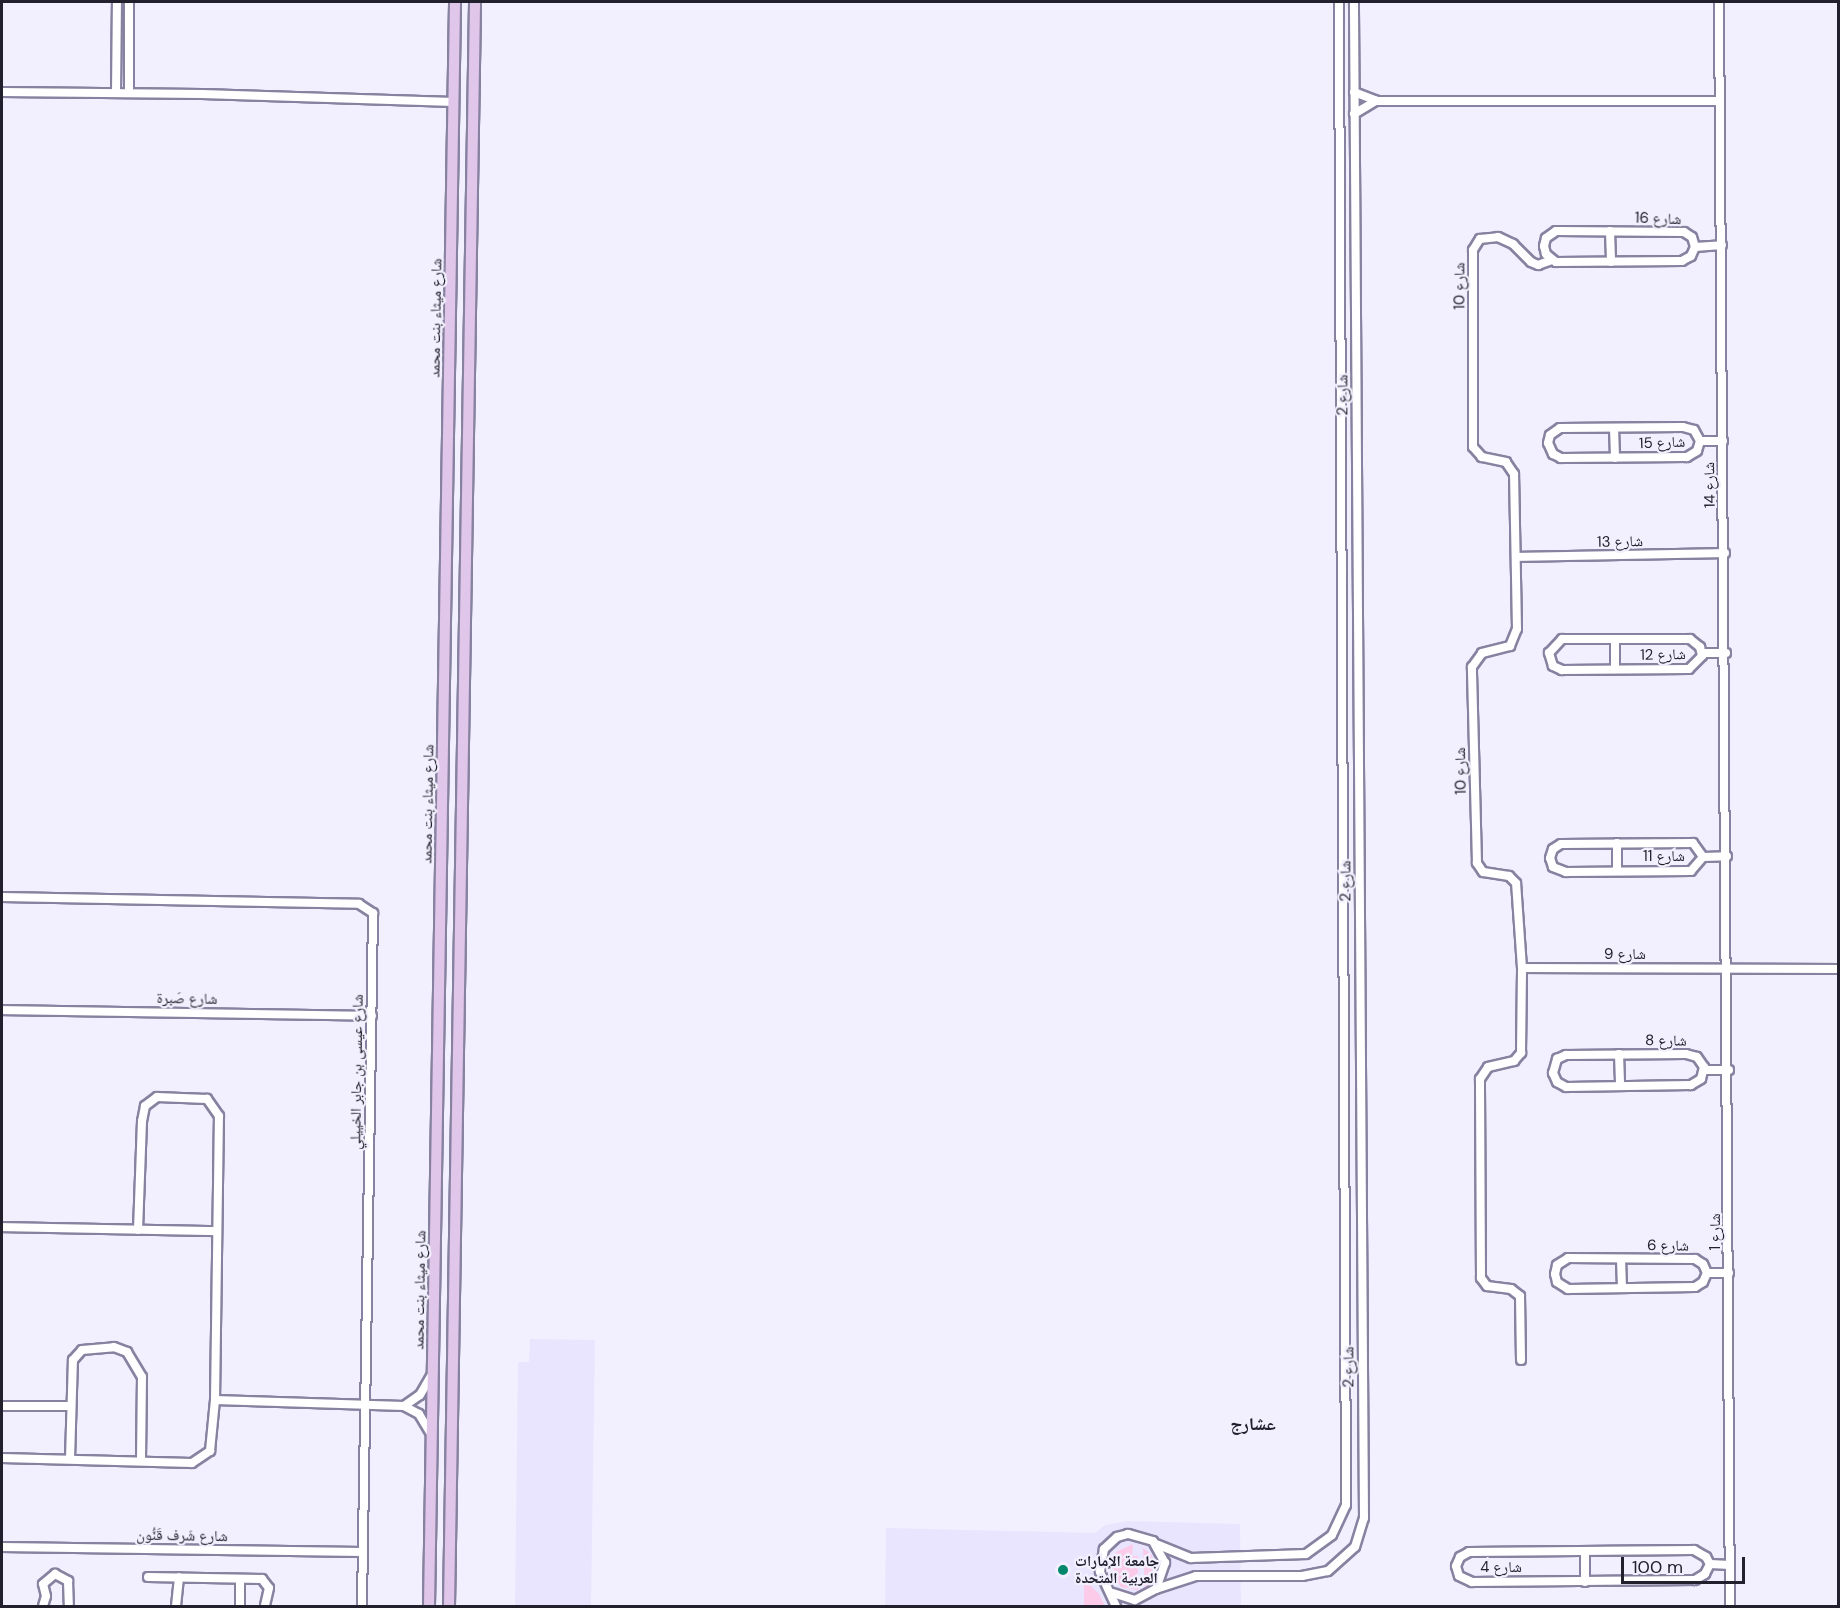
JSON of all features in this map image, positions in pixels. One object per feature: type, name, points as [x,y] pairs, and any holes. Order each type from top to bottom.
[{"type":"main road","name":"شارع ميثاء بنت محمد","points":[[429,1606],[455,2]]},
{"type":"main road","points":[[449,1606],[475,2]]},
{"type":"street","points":[[116,93],[117,2]]},
{"type":"street","points":[[129,2],[129,93]]},
{"type":"street","name":"شارع 2","points":[[1156,1544],[1191,1558],[1295,1557],[1326,1542],[1338,1527],[1346,1505],[1339,2]]},
{"type":"street","name":"شارع 2","points":[[1154,1591],[1196,1576],[1302,1576],[1329,1571],[1355,1546],[1364,1518],[1354,2]]},
{"type":"street","name":"شارع 14","points":[[1719,2],[1728,968]]},
{"type":"street","points":[[2,92],[129,93],[454,102]]},
{"type":"street","points":[[1354,92],[1377,101],[1720,101]]},
{"type":"street","points":[[1354,114],[1377,101]]},
{"type":"street","points":[[1611,231],[1611,262]]},
{"type":"street","name":"شارع 16","points":[[1552,260],[1544,246],[1553,233],[1684,232],[1692,237],[1695,247]]},
{"type":"street","name":"شارع 10","points":[[1521,1360],[1520,1296],[1510,1288],[1487,1286],[1480,1278],[1480,1084],[1488,1067],[1514,1060],[1521,1053],[1522,968],[1516,883],[1509,876],[1483,872],[1477,863],[1472,667],[1482,653],[1503,650],[1515,640],[1517,557],[1513,469],[1501,460],[1478,455],[1473,447],[1473,250],[1480,239],[1498,237],[1513,243],[1531,262],[1543,264],[1552,260]]},
{"type":"street","points":[[1552,260],[1682,261],[1691,256],[1695,247],[1722,245]]},
{"type":"street","name":"شارع 15","points":[[1700,441],[1697,451],[1687,457],[1615,458],[1561,458],[1550,451],[1548,443],[1553,432],[1560,428],[1689,428],[1700,441],[1723,441]]},
{"type":"street","points":[[1614,428],[1615,458]]},
{"type":"street","name":"شارع 13","points":[[1517,557],[1725,553]]},
{"type":"street","name":"شارع 12","points":[[1562,639],[1690,639],[1698,644],[1702,653],[1697,664],[1689,669],[1562,670],[1549,657],[1551,648],[1562,639]]},
{"type":"street","points":[[1615,639],[1616,669]]},
{"type":"street","name":"شارع 12","points":[[1702,653],[1725,653]]},
{"type":"street","points":[[1617,843],[1617,871]]},
{"type":"street","name":"شارع 11","points":[[1703,857],[1693,843],[1617,843],[1561,844],[1553,849],[1550,858],[1553,867],[1561,872],[1691,871],[1703,857],[1727,856]]},
{"type":"street","name":"شارع عيسى بن جابر الخييلي","points":[[2,897],[365,905],[374,918],[362,1606]]},
{"type":"street","name":"شارع 9","points":[[1522,968],[1728,968]]},
{"type":"street","points":[[1728,968],[1839,969]]},
{"type":"street","name":"شارع 1","points":[[1728,968],[1730,1606]]},
{"type":"street","name":"شارع صَبرة","points":[[2,1010],[372,1016]]},
{"type":"street","points":[[1619,1054],[1620,1085]]},
{"type":"street","name":"شارع 8","points":[[1692,1054],[1702,1061],[1704,1070],[1701,1079],[1691,1085],[1566,1087],[1557,1082],[1553,1073],[1557,1059],[1566,1055],[1692,1054]]},
{"type":"street","points":[[1704,1070],[1729,1070]]},
{"type":"street","points":[[2,1458],[192,1463],[205,1457],[212,1444],[215,1400],[219,1116],[213,1103],[201,1097],[157,1097],[146,1106],[142,1120],[138,1230]]},
{"type":"street","points":[[2,1227],[217,1231]]},
{"type":"street","name":"شارع 6","points":[[1568,1258],[1695,1259],[1703,1264],[1707,1273],[1703,1282],[1695,1287],[1568,1289],[1557,1282],[1555,1274],[1557,1265],[1568,1258]]},
{"type":"street","points":[[1621,1259],[1622,1288]]},
{"type":"street","points":[[1707,1273],[1730,1273]]},
{"type":"street","points":[[70,1459],[71,1366],[77,1354],[89,1348],[123,1349],[142,1377],[141,1460]]},
{"type":"street","points":[[404,1406],[426,1387],[433,1368]]},
{"type":"street","points":[[215,1400],[404,1406],[418,1414],[432,1435]]},
{"type":"street","points":[[2,1406],[70,1406]]},
{"type":"street","points":[[1116,1606],[1113,1593],[1100,1572],[1100,1560],[1108,1545],[1117,1537],[1134,1534],[1156,1544],[1165,1570],[1149,1606]]},
{"type":"street","name":"شارع شَرف قَنُّون","points":[[2,1547],[362,1552]]},
{"type":"street","name":"شارع 4","points":[[1694,1550],[1706,1557],[1710,1564],[1705,1574],[1695,1580],[1585,1582],[1467,1581],[1459,1576],[1456,1566],[1460,1557],[1469,1552],[1694,1550]]},
{"type":"street","points":[[1585,1552],[1585,1582]]},
{"type":"street","name":"شارع 4","points":[[1710,1564],[1730,1564]]},
{"type":"street","points":[[43,1606],[46,1596],[42,1584],[55,1574],[68,1581],[69,1606]]},
{"type":"street","points":[[148,1577],[265,1581],[269,1592],[265,1606]]},
{"type":"street","points":[[176,1606],[179,1577]]},
{"type":"street","points":[[240,1580],[240,1606]]},
{"type":"street","points":[[1113,1593],[1129,1600],[1154,1591]]},
{"type":"shaded area","points":[[530,1339],[595,1340],[591,1606],[515,1606],[518,1362],[529,1362]]},
{"type":"shaded area","name":"جامعة الإمارات العربية المتحدة","points":[[1128,1521],[1240,1524],[1241,1606],[885,1606],[886,1528],[1095,1533],[1105,1525]]},
{"type":"shaded area","points":[[1133,1544],[1132,1556],[1138,1556],[1138,1590],[1121,1587],[1110,1570],[1116,1552]]},
{"type":"shaded area","points":[[1143,1548],[1151,1554],[1157,1567],[1152,1582],[1145,1589]]},
{"type":"shaded area","points":[[1084,1579],[1099,1594],[1105,1606],[1084,1606]]},
{"type":"place","name":"جامعة الإمارات العربية المتحدة","points":[[1063,1570]]},
{"type":"district","name":"عشارج","points":[[1253,1424]]}]
